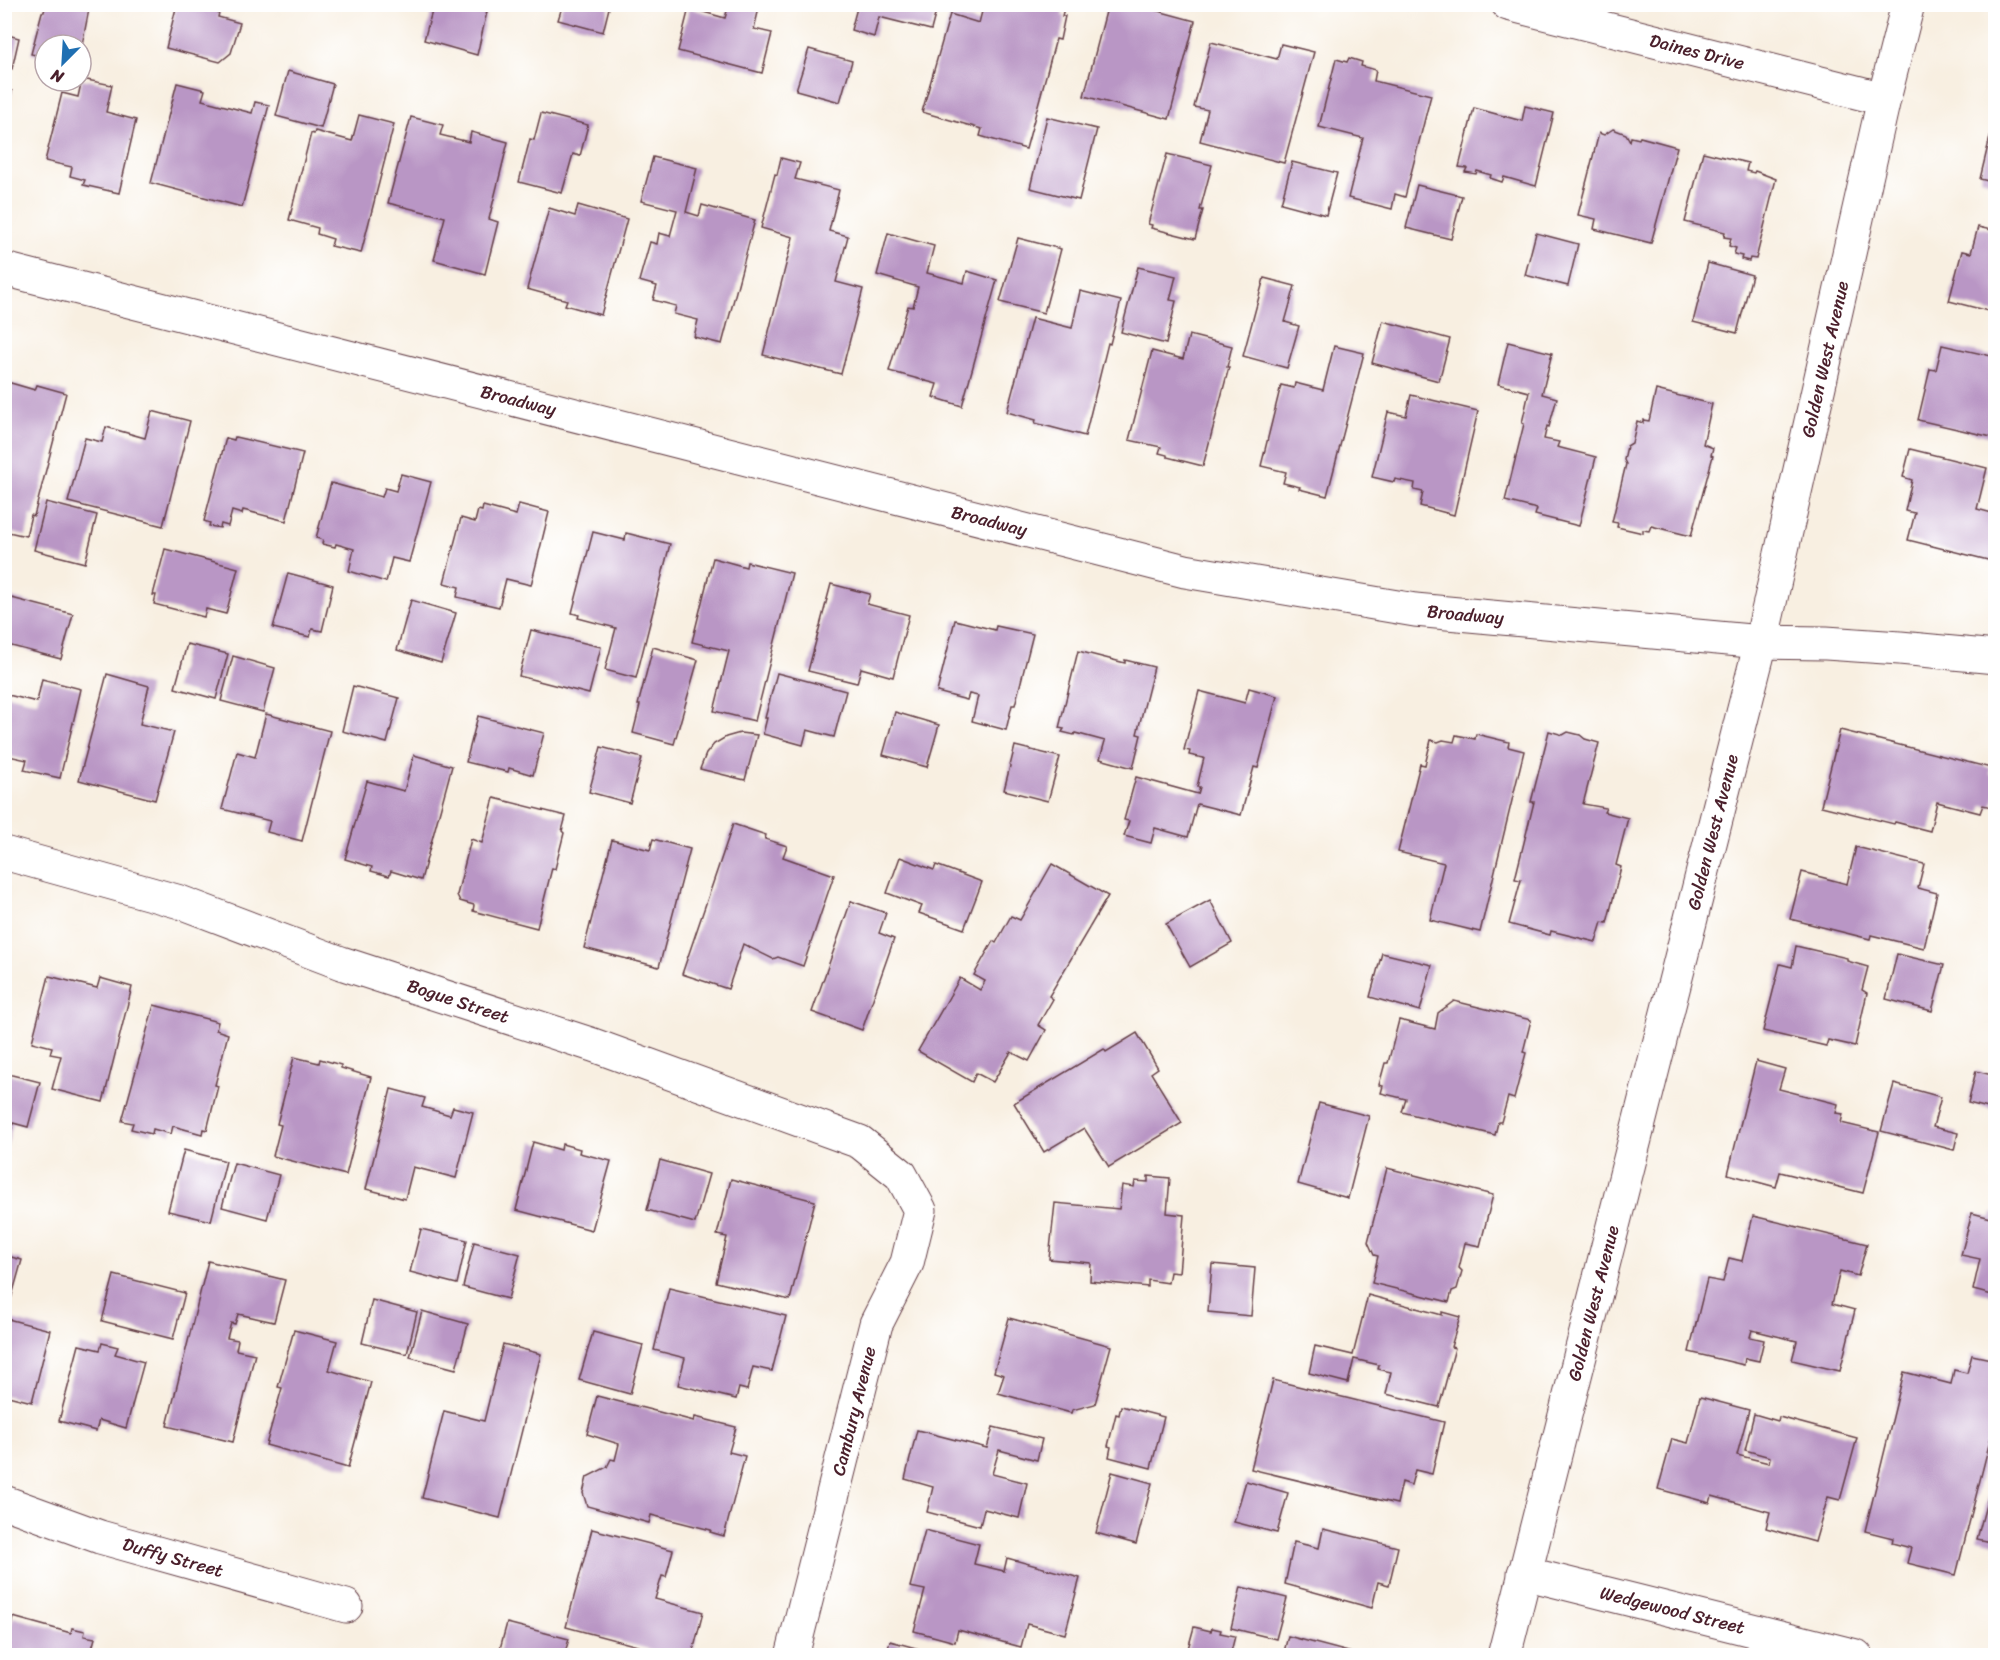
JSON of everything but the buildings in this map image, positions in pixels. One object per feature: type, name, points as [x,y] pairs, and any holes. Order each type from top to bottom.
[{"type":"street","name":"Daines Drive","points":[[1508,4],[1884,99]]},
{"type":"street","name":"Golden West Avenue","points":[[1504,1656],[1761,642],[1884,99],[1908,4]]},
{"type":"street","name":"Broadway","points":[[4,269],[1185,571],[1415,610],[1761,642],[1890,647],[1995,657]]},
{"type":"street","name":"Bogue Street","points":[[4,853],[180,902],[341,963],[593,1045],[860,1142],[901,1175]]},
{"type":"street","name":"Cambury Avenue","points":[[792,1656],[876,1324],[907,1263],[920,1210],[901,1175]]},
{"type":"street","name":"Duffy Street","points":[[4,1502],[100,1537],[346,1606]]},
{"type":"street","name":"Wedgewood Street","points":[[1524,1573],[1856,1656]]}]
